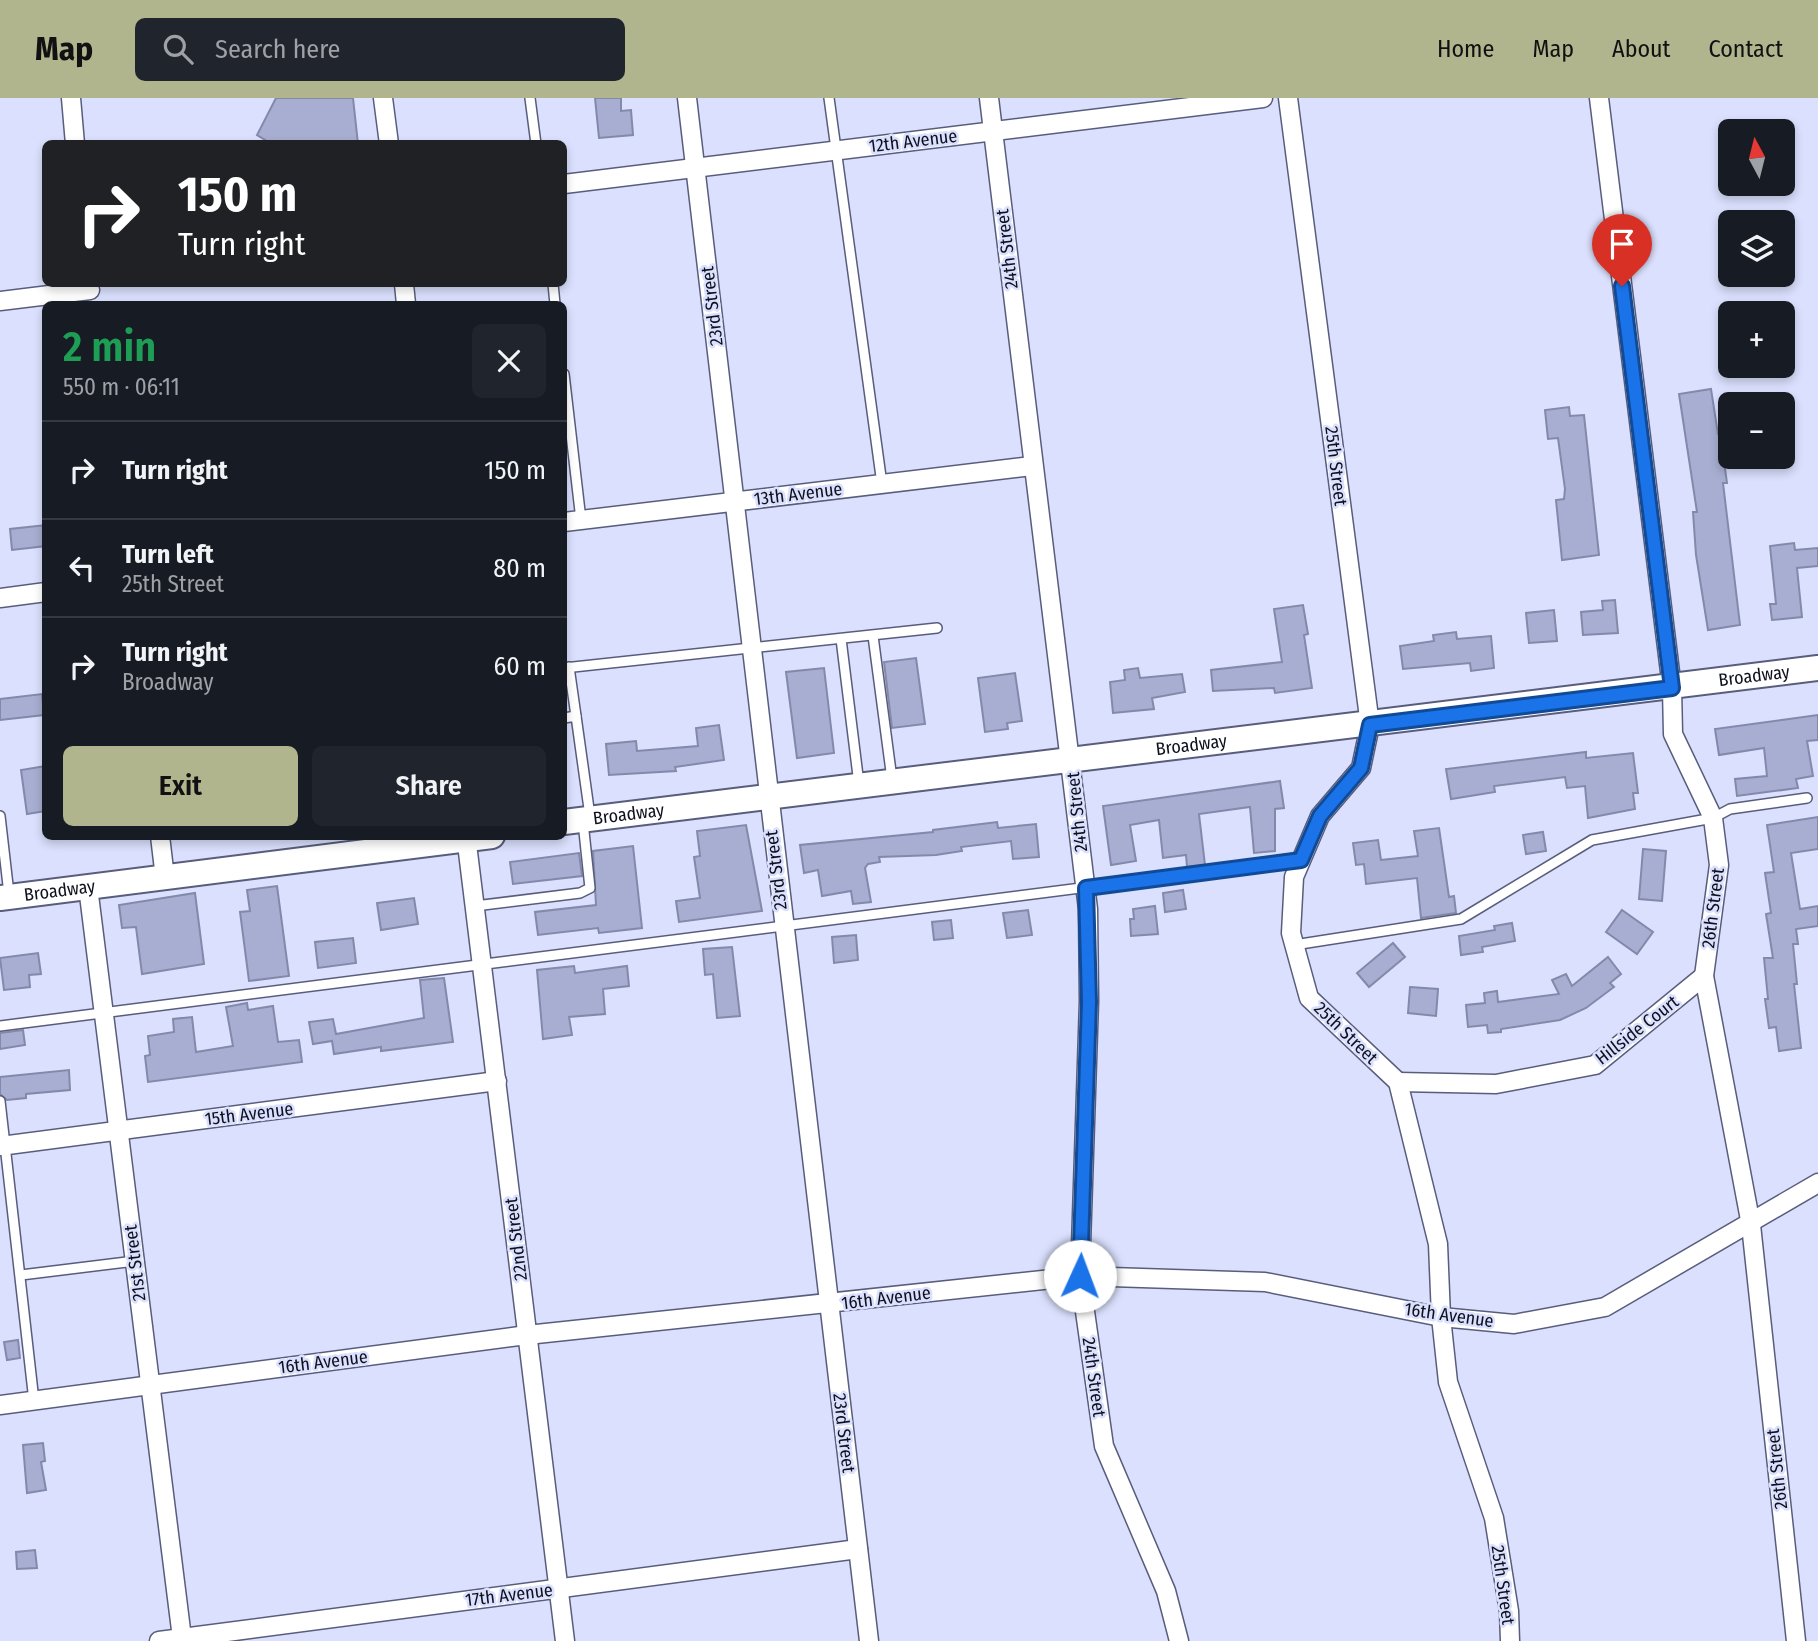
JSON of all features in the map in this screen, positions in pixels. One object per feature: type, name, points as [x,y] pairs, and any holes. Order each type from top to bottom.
[{"type":"main road","name":"Broadway","points":[[579,819],[1370,725],[1818,668]]},
{"type":"main road","name":"Broadway","points":[[5,898],[458,840]]},
{"type":"street","points":[[71,98],[75,140]]},
{"type":"street","points":[[383,98],[388,140]]},
{"type":"street","name":"23rd Street","points":[[687,98],[782,927],[869,1641]]},
{"type":"street","name":"24th Street","points":[[989,98],[1032,466],[1086,888],[1089,1002],[1080,1276],[1104,1446],[1166,1591],[1179,1641]]},
{"type":"street","name":"12th Avenue","points":[[567,184],[1263,98]]},
{"type":"street","name":"25th Street","points":[[1288,98],[1370,725],[1361,768],[1320,816],[1294,877],[1291,933],[1309,998],[1398,1083],[1438,1244],[1441,1317],[1448,1381],[1494,1518],[1509,1611],[1510,1641]]},
{"type":"street","name":"26th Street","points":[[1599,98],[1672,688],[1673,734],[1713,818],[1719,865],[1704,976],[1751,1225],[1796,1641]]},
{"type":"street","points":[[0,301],[91,293]]},
{"type":"street","name":"13th Avenue","points":[[572,521],[1032,466]]},
{"type":"street","points":[[0,598],[42,593]]},
{"type":"street","points":[[160,840],[165,878]]},
{"type":"street","name":"22nd Street","points":[[466,840],[565,1641]]},
{"type":"street","name":"21st Street","points":[[88,887],[182,1638]]},
{"type":"street","name":"Hillside Court","points":[[1398,1083],[1496,1084],[1595,1065],[1704,976]]},
{"type":"street","name":"15th Avenue","points":[[3,1145],[497,1081]]},
{"type":"street","name":"16th Avenue","points":[[0,1405],[527,1335],[828,1305],[1080,1276],[1265,1282],[1441,1317],[1514,1324],[1605,1307],[1751,1225],[1818,1183]]},
{"type":"street","name":"17th Avenue","points":[[159,1641],[858,1549]]},
{"type":"lane","points":[[530,98],[535,140]]},
{"type":"lane","points":[[829,98],[882,484]]},
{"type":"lane","points":[[567,429],[572,521]]},
{"type":"lane","points":[[567,667],[937,628]]},
{"type":"lane","points":[[873,636],[892,781]]},
{"type":"lane","points":[[841,639],[859,786]]},
{"type":"lane","points":[[475,906],[580,893],[590,888],[579,819],[576,716],[567,672]]},
{"type":"lane","points":[[567,718],[576,716]]},
{"type":"lane","points":[[1294,945],[1461,919],[1592,840],[1713,818],[1730,809],[1807,798]]},
{"type":"lane","points":[[0,816],[5,898]]},
{"type":"lane","points":[[0,1026],[1301,860]]},
{"type":"lane","points":[[0,1101],[34,1401]]},
{"type":"lane","points":[[20,1275],[135,1261]]},
{"type":"building","points":[[276,98],[353,98],[358,140],[265,140],[257,135]]},
{"type":"building","points":[[595,98],[621,98],[621,111],[631,110],[633,135],[599,138]]},
{"type":"building","points":[[1711,389],[1718,434],[1718,469],[1725,469],[1727,483],[1723,483],[1740,625],[1708,630],[1696,555],[1693,512],[1697,512],[1679,394]]},
{"type":"building","points":[[1569,407],[1570,416],[1584,415],[1599,555],[1562,560],[1556,500],[1564,499],[1565,489],[1558,438],[1548,439],[1545,410]]},
{"type":"building","points":[[42,525],[42,546],[12,550],[10,529]]},
{"type":"building","points":[[1794,543],[1795,550],[1818,548],[1818,566],[1797,568],[1802,617],[1772,620],[1770,604],[1776,604],[1770,546]]},
{"type":"building","points":[[1615,600],[1618,633],[1583,635],[1581,612],[1603,610],[1602,601]]},
{"type":"building","points":[[1303,605],[1308,634],[1304,635],[1312,688],[1275,693],[1274,688],[1213,691],[1211,670],[1282,662],[1274,609]]},
{"type":"building","points":[[1554,610],[1557,641],[1529,643],[1526,613]]},
{"type":"building","points":[[1456,632],[1457,639],[1491,636],[1494,668],[1471,671],[1470,663],[1403,669],[1400,646],[1434,641],[1433,635]]},
{"type":"building","points":[[916,658],[925,724],[892,728],[884,662]]},
{"type":"building","points":[[824,668],[834,753],[797,758],[786,672]]},
{"type":"building","points":[[1138,668],[1140,678],[1182,674],[1185,692],[1152,698],[1154,709],[1113,713],[1110,682],[1125,680],[1124,670]]},
{"type":"building","points":[[1015,673],[1022,721],[1007,723],[1008,729],[985,732],[978,678]]},
{"type":"building","points":[[42,694],[42,715],[0,720],[0,699]]},
{"type":"building","points":[[1818,715],[1818,740],[1807,741],[1813,776],[1796,779],[1798,788],[1737,796],[1735,779],[1767,776],[1764,748],[1719,755],[1715,729]]},
{"type":"building","points":[[719,725],[724,760],[675,767],[676,771],[609,775],[606,744],[636,741],[637,751],[698,746],[696,728]]},
{"type":"building","points":[[1586,752],[1586,758],[1633,753],[1638,793],[1633,793],[1635,809],[1588,818],[1585,786],[1567,788],[1565,777],[1494,786],[1495,792],[1451,799],[1446,769]]},
{"type":"building","points":[[42,767],[42,812],[27,814],[21,770]]},
{"type":"building","points":[[1280,781],[1284,808],[1275,809],[1275,851],[1254,853],[1250,807],[1199,814],[1205,865],[1187,867],[1186,855],[1163,858],[1159,820],[1130,825],[1136,861],[1111,865],[1103,806]]},
{"type":"building","points":[[1818,817],[1818,849],[1791,853],[1800,909],[1818,906],[1818,926],[1796,929],[1798,944],[1793,944],[1801,1048],[1779,1051],[1776,1027],[1769,1028],[1765,999],[1768,999],[1764,958],[1773,958],[1766,914],[1771,913],[1765,873],[1774,872],[1767,825]]},
{"type":"building","points":[[997,822],[998,828],[1036,824],[1039,857],[1013,859],[1011,841],[961,847],[962,851],[936,855],[879,857],[880,862],[868,864],[865,868],[871,902],[853,904],[851,891],[822,896],[818,870],[804,873],[800,845],[933,832]]},
{"type":"building","points":[[746,825],[762,911],[679,922],[676,901],[700,898],[694,857],[700,856],[697,831]]},
{"type":"building","points":[[1439,828],[1449,897],[1454,896],[1456,913],[1421,918],[1417,878],[1366,884],[1364,864],[1356,865],[1353,843],[1378,840],[1381,860],[1418,856],[1414,831]]},
{"type":"building","points":[[1543,832],[1546,851],[1526,854],[1523,835]]},
{"type":"building","points":[[633,846],[642,928],[599,933],[598,928],[538,935],[535,912],[596,905],[593,851]]},
{"type":"building","points":[[1643,849],[1666,851],[1662,901],[1639,899]]},
{"type":"building","points":[[579,853],[582,876],[513,884],[510,862]]},
{"type":"building","points":[[277,886],[289,976],[249,981],[240,912],[250,911],[247,890]]},
{"type":"building","points":[[1183,890],[1186,909],[1165,912],[1163,893]]},
{"type":"building","points":[[195,893],[204,964],[142,974],[136,927],[122,928],[119,905]]},
{"type":"building","points":[[414,898],[418,924],[381,930],[377,903]]},
{"type":"building","points":[[1155,906],[1158,934],[1131,936],[1130,919],[1134,919],[1133,909]]},
{"type":"building","points":[[1028,910],[1032,935],[1007,938],[1003,913]]},
{"type":"building","points":[[1622,910],[1653,932],[1637,954],[1606,932]]},
{"type":"building","points":[[951,920],[953,938],[934,940],[932,922]]},
{"type":"building","points":[[1512,923],[1515,941],[1482,947],[1483,952],[1461,955],[1459,936],[1495,930],[1494,926]]},
{"type":"building","points":[[856,935],[858,960],[834,963],[832,937]]},
{"type":"building","points":[[353,938],[356,963],[318,968],[315,942]]},
{"type":"building","points":[[1393,943],[1405,957],[1369,987],[1357,973]]},
{"type":"building","points":[[732,947],[740,1016],[717,1018],[713,974],[705,975],[703,949]]},
{"type":"building","points":[[38,953],[41,974],[29,975],[30,987],[4,990],[0,958]]},
{"type":"building","points":[[1608,957],[1621,974],[1610,983],[1614,987],[1586,1008],[1560,1020],[1501,1029],[1501,1032],[1488,1033],[1487,1025],[1468,1027],[1466,1005],[1485,1003],[1484,993],[1497,991],[1498,1002],[1559,994],[1552,980],[1566,974],[1572,986]]},
{"type":"building","points":[[574,966],[575,973],[627,966],[629,986],[603,989],[605,1014],[569,1017],[572,1035],[543,1039],[537,970]]},
{"type":"building","points":[[444,978],[453,1042],[381,1051],[381,1047],[334,1054],[332,1041],[313,1044],[309,1022],[333,1019],[336,1034],[424,1018],[420,980]]},
{"type":"building","points":[[1410,987],[1438,989],[1436,1016],[1408,1013]]},
{"type":"building","points":[[247,1003],[248,1010],[273,1006],[278,1042],[299,1040],[302,1062],[148,1082],[145,1056],[150,1055],[148,1036],[174,1032],[173,1019],[192,1017],[196,1052],[233,1046],[226,1007]]},
{"type":"building","points":[[23,1030],[25,1045],[0,1049],[0,1033]]},
{"type":"building","points":[[69,1070],[70,1090],[26,1094],[26,1098],[7,1100],[0,1094],[0,1077]]},
{"type":"building","points":[[18,1340],[20,1358],[7,1360],[4,1342]]},
{"type":"building","points":[[43,1443],[45,1461],[41,1462],[46,1490],[27,1493],[23,1445]]},
{"type":"building","points":[[35,1550],[37,1568],[17,1569],[16,1552]]},
{"type":"route","points":[[1080,1276],[1089,1002],[1086,888],[1301,860],[1320,816],[1361,768],[1370,725],[1672,688],[1622,286]]}]
